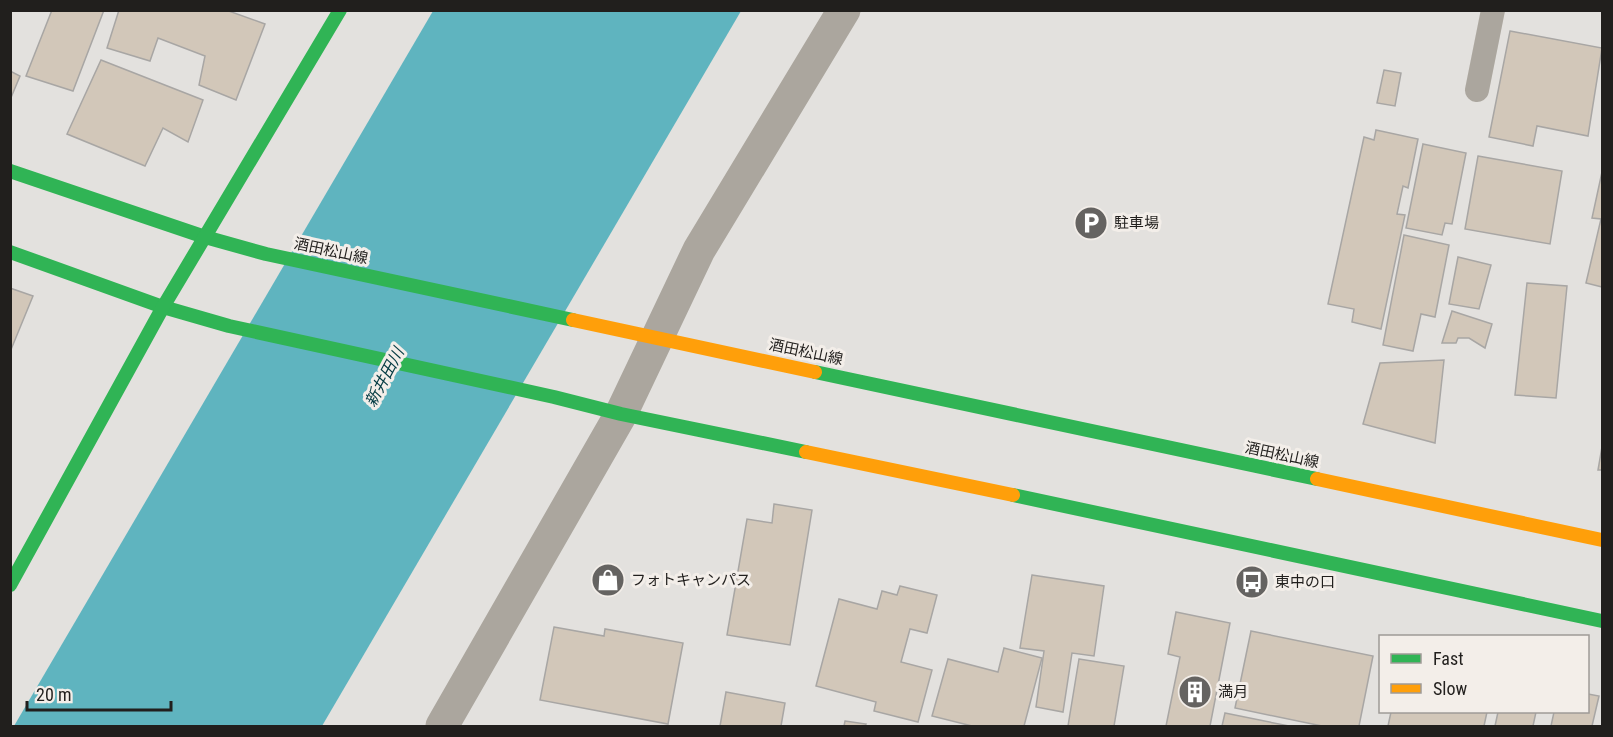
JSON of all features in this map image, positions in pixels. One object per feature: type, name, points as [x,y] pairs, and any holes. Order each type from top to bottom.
[{"type":"main road","points":[[10,585],[163,307],[340,10]]},
{"type":"main road","name":"酒田松山線","points":[[10,171],[205,237],[266,254],[1602,540]]},
{"type":"main road","points":[[10,252],[163,307],[229,326],[554,397],[621,414],[1602,621]]},
{"type":"street","points":[[442,726],[621,414],[699,250],[844,10]]},
{"type":"lane","points":[[1477,90],[1493,10]]},
{"type":"water","name":"新井田川","points":[[433,11],[741,11],[322,726],[14,726]]},
{"type":"building","points":[[52,10],[104,10],[73,91],[26,76]]},
{"type":"building","points":[[119,10],[226,10],[265,24],[236,100],[199,85],[205,56],[158,38],[150,61],[107,48]]},
{"type":"building","points":[[1510,31],[1602,48],[1588,136],[1537,126],[1533,146],[1489,137]]},
{"type":"building","points":[[101,60],[203,100],[188,142],[163,128],[145,166],[67,134]]},
{"type":"building","points":[[1384,70],[1401,73],[1395,106],[1377,103]]},
{"type":"building","points":[[10,71],[20,76],[10,100]]},
{"type":"building","points":[[1376,130],[1418,139],[1408,188],[1403,186],[1397,214],[1405,215],[1381,329],[1352,322],[1354,309],[1328,304],[1364,137],[1374,140]]},
{"type":"building","points":[[1423,144],[1466,153],[1452,224],[1445,223],[1442,235],[1406,228]]},
{"type":"building","points":[[1478,156],[1562,171],[1550,244],[1465,229]]},
{"type":"building","points":[[1602,172],[1602,287],[1586,283],[1601,219],[1592,218]]},
{"type":"building","points":[[1404,235],[1449,245],[1435,317],[1421,314],[1413,351],[1383,345]]},
{"type":"building","points":[[1458,257],[1491,265],[1479,309],[1449,304]]},
{"type":"building","points":[[1527,283],[1567,286],[1556,398],[1515,395]]},
{"type":"building","points":[[10,288],[33,296],[10,352]]},
{"type":"building","points":[[1452,311],[1492,324],[1485,348],[1469,338],[1458,338],[1456,343],[1442,343]]},
{"type":"building","points":[[1444,360],[1435,443],[1363,424],[1380,363]]},
{"type":"building","points":[[1602,447],[1602,470],[1598,470]]},
{"type":"building","points":[[774,504],[812,510],[790,645],[727,635],[747,519],[772,523]]},
{"type":"building","points":[[1032,575],[1104,586],[1094,656],[1072,653],[1063,712],[1036,707],[1044,651],[1020,648]]},
{"type":"building","points":[[900,586],[937,595],[927,633],[910,629],[901,662],[932,670],[918,722],[874,711],[876,702],[816,686],[839,599],[877,609],[882,591],[897,595]]},
{"type":"building","name":"満月","points":[[1176,612],[1230,623],[1210,726],[1166,726],[1180,657],[1168,654]]},
{"type":"building","points":[[554,627],[604,636],[605,629],[683,643],[668,724],[540,700]]},
{"type":"building","points":[[1251,631],[1373,656],[1359,726],[1322,726],[1235,708]]},
{"type":"building","points":[[1004,648],[1042,658],[1024,726],[972,726],[932,716],[948,659],[998,672]]},
{"type":"building","points":[[1079,659],[1124,666],[1114,726],[1068,726]]},
{"type":"building","points":[[726,692],[785,703],[781,726],[720,726]]},
{"type":"building","points":[[1589,694],[1599,696],[1592,726],[1551,726],[1554,713],[1589,713]]},
{"type":"building","points":[[1225,713],[1289,726],[1222,726]]},
{"type":"building","points":[[1391,713],[1487,713],[1484,726],[1388,726]]},
{"type":"building","points":[[1498,713],[1536,713],[1533,726],[1495,726]]},
{"type":"building","points":[[845,721],[866,724],[865,726],[844,726]]},
{"type":"traffic: fast","points":[[10,585],[163,307],[340,10]]},
{"type":"traffic: fast","points":[[10,171],[205,237],[266,254],[573,320]]},
{"type":"traffic: fast","points":[[10,252],[163,307],[229,326],[554,397],[621,414],[806,452]]},
{"type":"traffic: fast","points":[[815,372],[1317,479]]},
{"type":"traffic: fast","points":[[1013,495],[1602,621]]},
{"type":"traffic: slow","points":[[573,320],[815,372]]},
{"type":"traffic: slow","points":[[806,452],[1013,495]]},
{"type":"traffic: slow","points":[[1317,479],[1602,540]]},
{"type":"place","name":"駐車場","points":[[1091,223]]},
{"type":"place","name":"フォトキャンパス","points":[[608,580]]},
{"type":"place","name":"東中の口","points":[[1252,582]]},
{"type":"place","name":"満月","points":[[1195,692]]}]
